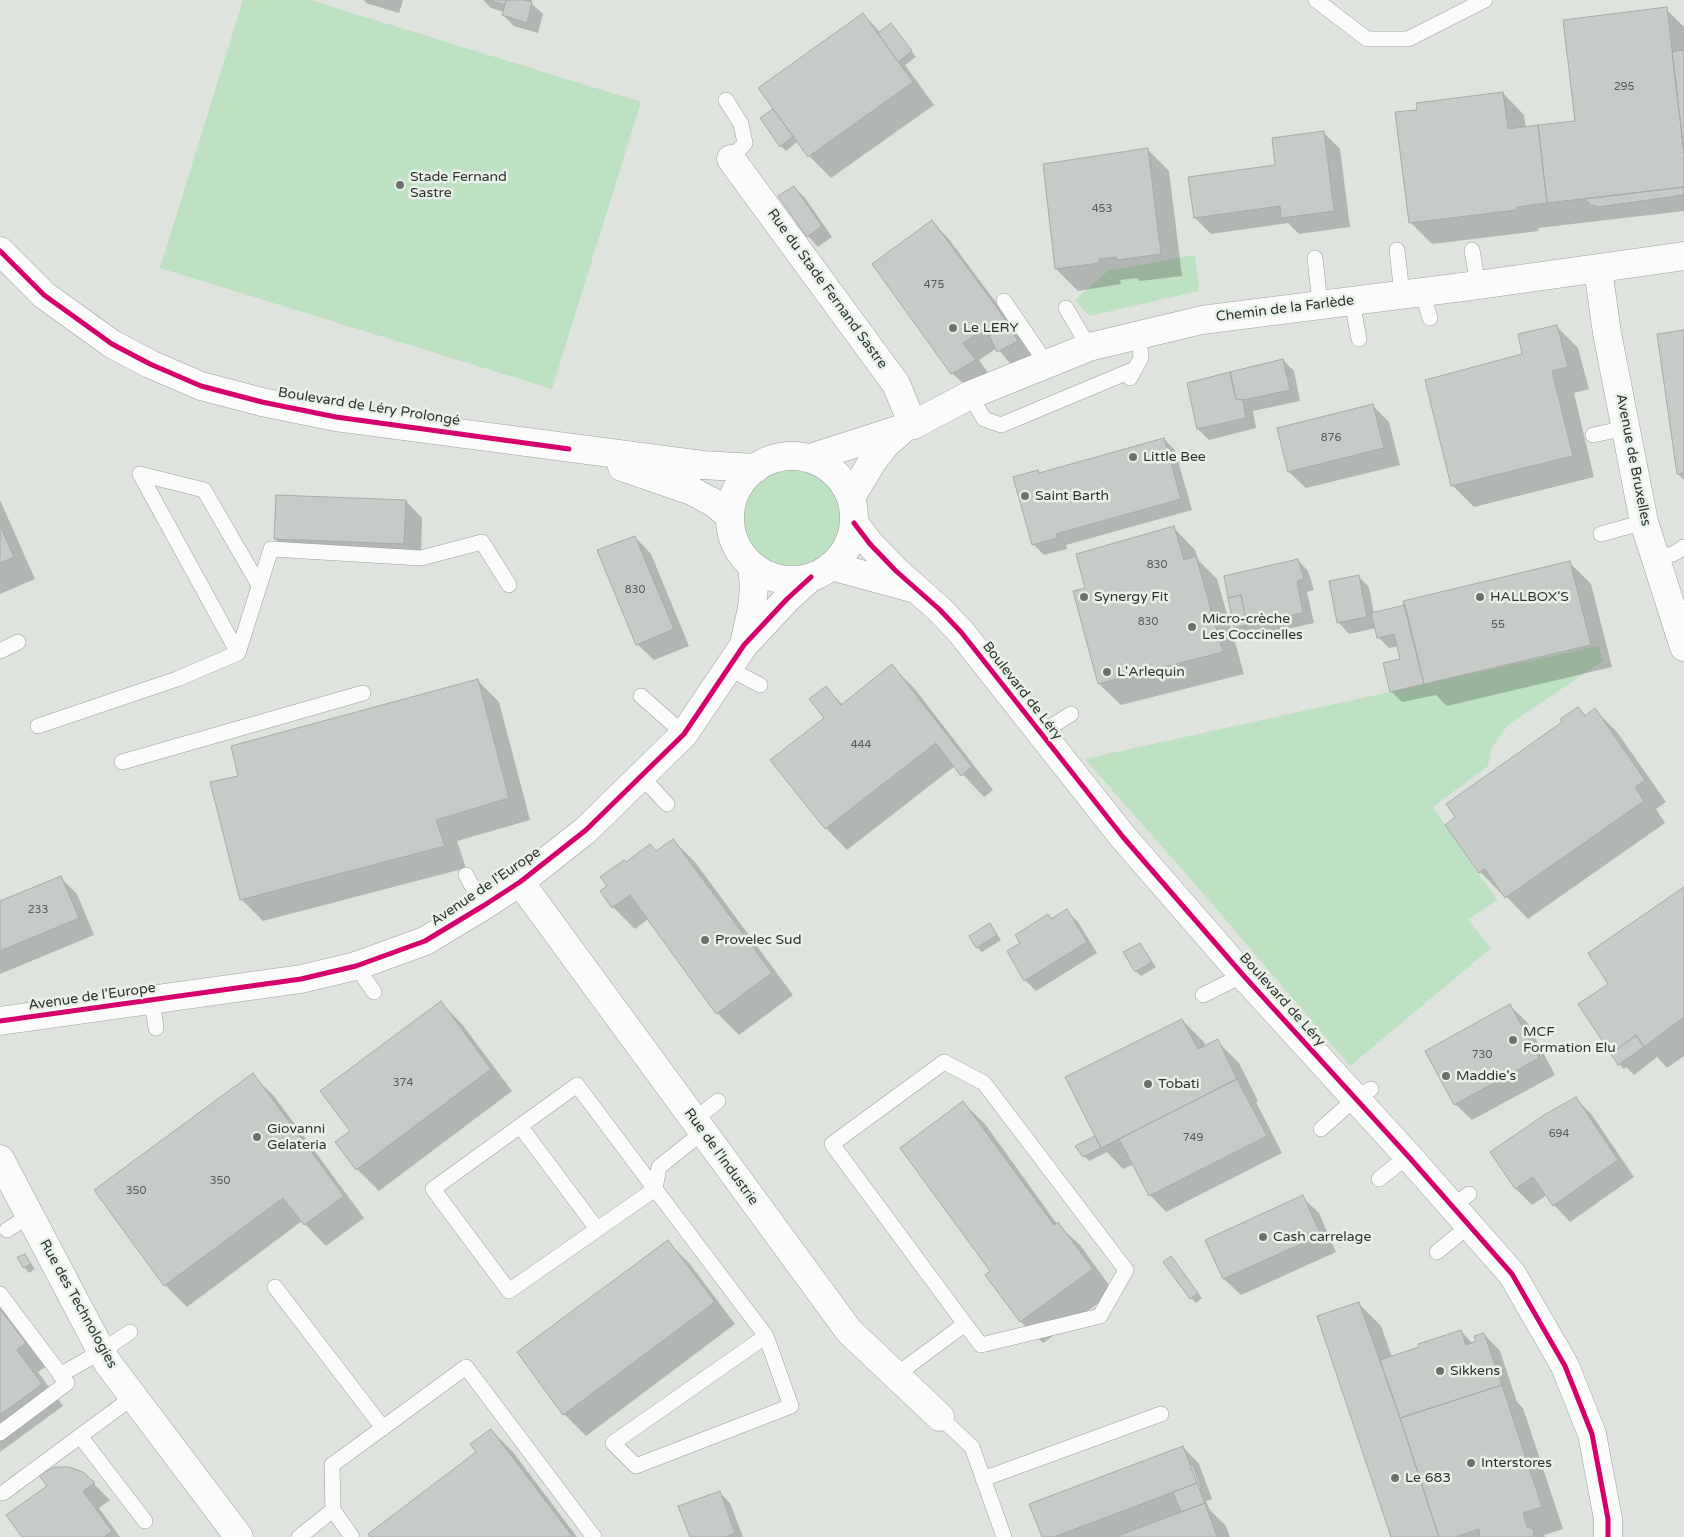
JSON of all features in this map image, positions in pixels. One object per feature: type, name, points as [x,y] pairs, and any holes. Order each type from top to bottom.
[{"type":"street","name":"Rue du Stade Fernand Sastre","points":[[731,159],[896,384],[908,427]]},
{"type":"street","name":"Boulevard de Léry Prolongé","points":[[0,251],[44,295],[112,344],[150,364],[201,386],[262,402],[336,416],[702,465],[756,468]]},
{"type":"street","name":"Chemin de la Farlède","points":[[810,458],[908,427],[970,395],[1089,347],[1202,320],[1478,285],[1684,256]]},
{"type":"street","name":"Avenue de Bruxelles","points":[[1598,269],[1607,333],[1626,428],[1641,462],[1644,522],[1684,647]]},
{"type":"street","name":"Chemin de la Farlède","points":[[853,510],[872,462],[885,445],[908,427]]},
{"type":"street","name":"Boulevard de Léry Prolongé","points":[[569,448],[692,491],[714,503],[730,516]]},
{"type":"street","points":[[791,456],[810,458],[824,464],[836,473],[845,484],[853,510],[850,540],[842,554],[821,572],[796,580],[780,579],[765,574],[752,566],[740,552],[732,535],[730,516],[732,502],[737,489],[756,468],[772,459],[791,456]]},
{"type":"street","name":"Boulevard de Léry","points":[[853,510],[870,544],[961,632],[1123,837],[1243,975],[1363,1094],[1408,1156],[1464,1208],[1512,1274],[1565,1366],[1592,1434],[1608,1519],[1608,1537]]},
{"type":"street","name":"Avenue de l'Europe","points":[[744,645],[752,608],[754,587],[752,566]]},
{"type":"street","name":"Boulevard de Léry","points":[[821,572],[918,590]]},
{"type":"street","name":"Avenue de l'Europe","points":[[0,1021],[302,979],[356,966],[425,941],[520,882],[586,830],[684,734],[744,645],[787,599],[821,572]]},
{"type":"street","name":"Rue de l'Industrie","points":[[520,882],[849,1331],[940,1417]]},
{"type":"street","name":"Rue des Technologies","points":[[0,1159],[107,1362],[239,1537]]},
{"type":"lane","points":[[1316,0],[1367,39],[1408,39],[1485,0]]},
{"type":"lane","points":[[726,100],[741,124],[745,142],[731,159]]},
{"type":"lane","points":[[1397,250],[1412,293],[1430,318]]},
{"type":"lane","points":[[1472,250],[1478,285]]},
{"type":"lane","points":[[1315,258],[1320,304]]},
{"type":"lane","points":[[1004,301],[1046,363]]},
{"type":"lane","points":[[1352,301],[1359,339]]},
{"type":"lane","points":[[1066,308],[1089,347]]},
{"type":"lane","points":[[970,395],[984,419],[1001,425],[1132,375],[1142,358],[1139,335]]},
{"type":"lane","points":[[1593,435],[1626,428]]},
{"type":"lane","points":[[238,653],[140,474],[204,490],[260,586]]},
{"type":"lane","points":[[1600,534],[1644,522]]},
{"type":"lane","points":[[38,726],[177,679],[238,653],[271,549],[421,558],[482,542],[509,585]]},
{"type":"lane","points":[[1655,558],[1673,554],[1684,547]]},
{"type":"lane","points":[[0,651],[18,642]]},
{"type":"lane","points":[[728,668],[760,685]]},
{"type":"lane","points":[[122,762],[362,693]]},
{"type":"lane","points":[[642,696],[684,734]]},
{"type":"lane","points":[[1041,733],[1071,714]]},
{"type":"lane","points":[[642,777],[667,804]]},
{"type":"lane","points":[[466,875],[483,906]]},
{"type":"lane","points":[[356,966],[374,992]]},
{"type":"lane","points":[[1203,995],[1243,975]]},
{"type":"lane","points":[[152,1000],[156,1028]]},
{"type":"lane","points":[[944,1062],[984,1083],[1126,1270],[1100,1316],[982,1345],[965,1324],[832,1144],[944,1062]]},
{"type":"lane","points":[[718,1101],[699,1126],[659,1167],[655,1189],[509,1291],[433,1189],[577,1085],[655,1189],[766,1336],[791,1406],[636,1466],[614,1443],[766,1336]]},
{"type":"lane","points":[[1321,1129],[1363,1094]]},
{"type":"lane","points":[[520,1126],[597,1229]]},
{"type":"lane","points":[[1379,1179],[1408,1156]]},
{"type":"lane","points":[[1437,1252],[1464,1208]]},
{"type":"lane","points":[[7,1230],[30,1215]]},
{"type":"lane","points":[[274,1286],[383,1428]]},
{"type":"lane","points":[[0,1294],[67,1383],[0,1433]]},
{"type":"lane","points":[[896,1375],[965,1324]]},
{"type":"lane","points":[[60,1375],[102,1351],[130,1332]]},
{"type":"lane","points":[[352,1537],[333,1510],[332,1465],[466,1367],[594,1537]]},
{"type":"lane","points":[[3,1493],[134,1397]]},
{"type":"lane","points":[[983,1479],[1161,1414]]},
{"type":"lane","points":[[940,1417],[972,1447],[1000,1536]]},
{"type":"lane","points":[[80,1436],[145,1521]]},
{"type":"lane","points":[[299,1537],[333,1510]]},
{"type":"green space","name":"Stade Fernand Sastre","points":[[243,0],[310,0],[641,102],[552,389],[160,268]]},
{"type":"green space","points":[[1195,255],[1199,291],[1089,316],[1075,300],[1108,271]]},
{"type":"green space","points":[[792,457],[816,461],[835,475],[849,494],[853,518],[849,542],[835,561],[816,575],[792,579],[768,575],[749,561],[735,542],[731,518],[735,494],[749,475],[768,461]]},
{"type":"green space","points":[[1598,646],[1603,661],[1508,725],[1492,747],[1488,766],[1433,807],[1497,900],[1468,920],[1491,948],[1350,1066],[1215,907],[1085,759]]},
{"type":"building","points":[[487,0],[506,0],[505,5]]},
{"type":"building","points":[[506,0],[532,2],[527,23],[502,15]]},
{"type":"building","points":[[1667,7],[1684,153],[1684,187],[1547,203],[1538,125],[1575,121],[1563,20]]},
{"type":"building","points":[[863,13],[913,82],[808,157],[758,88]]},
{"type":"building","points":[[891,23],[912,51],[898,62],[878,33]]},
{"type":"building","points":[[1682,50],[1684,52],[1684,153],[1672,52]]},
{"type":"building","points":[[1503,92],[1508,129],[1538,125],[1547,203],[1517,207],[1517,210],[1409,223],[1395,112],[1417,110],[1416,103]]},
{"type":"building","points":[[773,109],[793,136],[780,147],[760,118]]},
{"type":"building","points":[[1324,131],[1334,211],[1281,218],[1280,206],[1194,218],[1188,177],[1275,165],[1272,138]]},
{"type":"building","points":[[1148,148],[1161,254],[1117,260],[1116,257],[1099,259],[1099,263],[1055,269],[1043,164]]},
{"type":"building","points":[[794,186],[822,226],[807,237],[778,196]]},
{"type":"building","points":[[1684,187],[1684,195],[1598,207],[1591,205],[1585,199]]},
{"type":"building","points":[[932,220],[996,306],[1018,341],[997,352],[986,328],[963,343],[976,360],[951,374],[872,264]]},
{"type":"building","points":[[1557,325],[1568,367],[1552,371],[1573,456],[1451,486],[1425,380],[1522,354],[1518,334]]},
{"type":"building","points":[[1684,330],[1684,473],[1677,474],[1657,334]]},
{"type":"building","points":[[1283,359],[1290,390],[1243,400],[1236,399],[1230,372]]},
{"type":"building","points":[[1230,372],[1236,399],[1243,400],[1246,418],[1197,429],[1187,383]]},
{"type":"building","points":[[1373,404],[1384,448],[1288,472],[1277,428]]},
{"type":"building","points":[[1164,438],[1181,499],[1056,534],[1057,538],[1032,545],[1013,477],[1038,470],[1039,473]]},
{"type":"building","points":[[276,495],[406,500],[404,544],[274,539]]},
{"type":"building","points":[[0,525],[14,557],[0,563]]},
{"type":"building","points":[[1174,526],[1184,560],[1196,556],[1223,652],[1098,684],[1073,591],[1085,588],[1076,554]]},
{"type":"building","points":[[635,536],[674,629],[636,645],[597,550]]},
{"type":"building","points":[[1298,559],[1304,579],[1297,581],[1303,613],[1247,625],[1241,595],[1228,598],[1224,576]]},
{"type":"building","points":[[1570,561],[1591,645],[1424,684],[1403,601]]},
{"type":"building","points":[[1359,575],[1367,617],[1337,623],[1329,581]]},
{"type":"building","points":[[1241,595],[1247,625],[1234,628],[1228,598]]},
{"type":"building","points":[[1405,605],[1424,684],[1390,692],[1383,663],[1400,659],[1394,634],[1377,638],[1371,613]]},
{"type":"building","points":[[892,664],[972,767],[961,776],[936,743],[825,829],[770,760],[824,718],[809,699],[826,686],[841,705]]},
{"type":"building","points":[[478,679],[509,798],[436,820],[445,846],[240,900],[210,782],[238,776],[231,746]]},
{"type":"building","points":[[1578,707],[1585,716],[1595,708],[1645,780],[1635,787],[1644,801],[1505,898],[1485,869],[1479,873],[1445,825],[1455,817],[1446,804],[1562,722],[1560,719]]},
{"type":"building","name":"Provelec Sud","points":[[673,839],[772,973],[716,1014],[630,895],[612,908],[600,891],[607,886],[600,877],[624,860],[626,862],[650,844],[656,851]]},
{"type":"building","points":[[61,876],[79,918],[0,951],[0,901]]},
{"type":"building","points":[[1684,887],[1684,1017],[1644,1047],[1636,1035],[1611,1054],[1578,1004],[1608,984],[1588,953]]},
{"type":"building","points":[[1067,909],[1087,942],[1024,981],[1007,951],[1020,943],[1015,935],[1048,914],[1051,919]]},
{"type":"building","points":[[990,923],[997,935],[976,948],[969,936]]},
{"type":"building","points":[[1140,943],[1152,962],[1135,972],[1123,952]]},
{"type":"building","points":[[441,1001],[491,1069],[356,1170],[335,1142],[350,1131],[320,1091]]},
{"type":"building","points":[[1510,1004],[1539,1058],[1454,1105],[1425,1051]]},
{"type":"building","name":"Tobati","points":[[1182,1019],[1198,1049],[1218,1039],[1237,1079],[1101,1148],[1065,1077]]},
{"type":"building","points":[[1636,1035],[1644,1047],[1618,1065],[1611,1054]]},
{"type":"building","points":[[253,1073],[344,1196],[304,1225],[283,1198],[164,1286],[94,1190]]},
{"type":"building","points":[[1237,1079],[1267,1136],[1149,1196],[1119,1139]]},
{"type":"building","points":[[1576,1097],[1618,1160],[1553,1206],[1533,1177],[1515,1189],[1490,1152],[1544,1115]]},
{"type":"building","points":[[963,1101],[1054,1225],[1058,1222],[1093,1269],[1020,1322],[985,1275],[990,1271],[900,1148]]},
{"type":"building","points":[[1095,1136],[1101,1148],[1083,1157],[1075,1146]]},
{"type":"building","name":"Cash carrelage","points":[[1303,1195],[1321,1235],[1223,1279],[1205,1240]]},
{"type":"building","points":[[668,1240],[715,1302],[563,1415],[517,1352]]},
{"type":"building","points":[[25,1254],[31,1264],[23,1268],[17,1257]]},
{"type":"building","points":[[1171,1256],[1198,1293],[1190,1299],[1163,1262]]},
{"type":"building","name":"Le 683","points":[[1359,1302],[1439,1537],[1391,1537],[1317,1316]]},
{"type":"building","points":[[0,1309],[26,1343],[17,1350],[42,1384],[0,1415]]},
{"type":"building","name":"Sikkens","points":[[1461,1330],[1466,1345],[1476,1341],[1474,1336],[1484,1333],[1502,1385],[1400,1418],[1380,1360],[1419,1347],[1418,1344]]},
{"type":"building","name":"Interstores","points":[[1502,1385],[1542,1507],[1523,1513],[1527,1527],[1534,1529],[1533,1537],[1480,1537],[1479,1529],[1455,1537],[1439,1537],[1400,1418]]},
{"type":"building","points":[[491,1429],[573,1537],[370,1537],[368,1534],[476,1452],[470,1444]]},
{"type":"building","points":[[1183,1446],[1197,1483],[1054,1537],[1042,1537],[1029,1504]]},
{"type":"building","points":[[55,1467],[69,1467],[83,1472],[95,1483],[83,1491],[112,1531],[104,1537],[22,1537],[6,1515],[47,1486],[39,1475]]},
{"type":"building","points":[[1197,1483],[1205,1503],[1181,1512],[1173,1492]]},
{"type":"building","points":[[720,1491],[735,1533],[725,1537],[690,1537],[678,1506]]},
{"type":"building","points":[[1205,1503],[1217,1537],[1115,1537],[1181,1512]]},
{"type":"cycle path","points":[[0,251],[44,295],[112,344],[150,364],[201,386],[262,402],[336,417],[569,449]]},
{"type":"cycle path","points":[[854,523],[870,544],[896,571],[939,609],[961,632],[1123,837],[1243,975],[1408,1156],[1512,1274],[1565,1366],[1592,1434],[1608,1519],[1608,1537]]},
{"type":"cycle path","points":[[0,1021],[301,979],[356,966],[425,941],[520,882],[586,830],[684,734],[744,645],[787,599],[811,577]]},
{"type":"place","name":"Stade Fernand Sastre","points":[[400,185]]},
{"type":"place","name":"Le LERY","points":[[953,328]]},
{"type":"place","name":"Little Bee","points":[[1133,457]]},
{"type":"place","name":"Saint Barth","points":[[1025,496]]},
{"type":"place","name":"Synergy Fit","points":[[1084,597]]},
{"type":"place","name":"HALLBOX'S","points":[[1480,597]]},
{"type":"place","name":"Micro-crèche Les Coccinelles","points":[[1192,627]]},
{"type":"place","name":"L'Arlequin","points":[[1107,672]]},
{"type":"place","name":"Provelec Sud","points":[[705,940]]},
{"type":"place","name":"MCF Formation Elu","points":[[1513,1040]]},
{"type":"place","name":"Maddie's","points":[[1446,1076]]},
{"type":"place","name":"Tobati","points":[[1148,1084]]},
{"type":"place","name":"Giovanni Gelateria","points":[[257,1137]]},
{"type":"place","name":"Cash carrelage","points":[[1263,1237]]},
{"type":"place","name":"Sikkens","points":[[1440,1371]]},
{"type":"place","name":"Interstores","points":[[1471,1463]]},
{"type":"place","name":"Le 683","points":[[1395,1478]]}]
